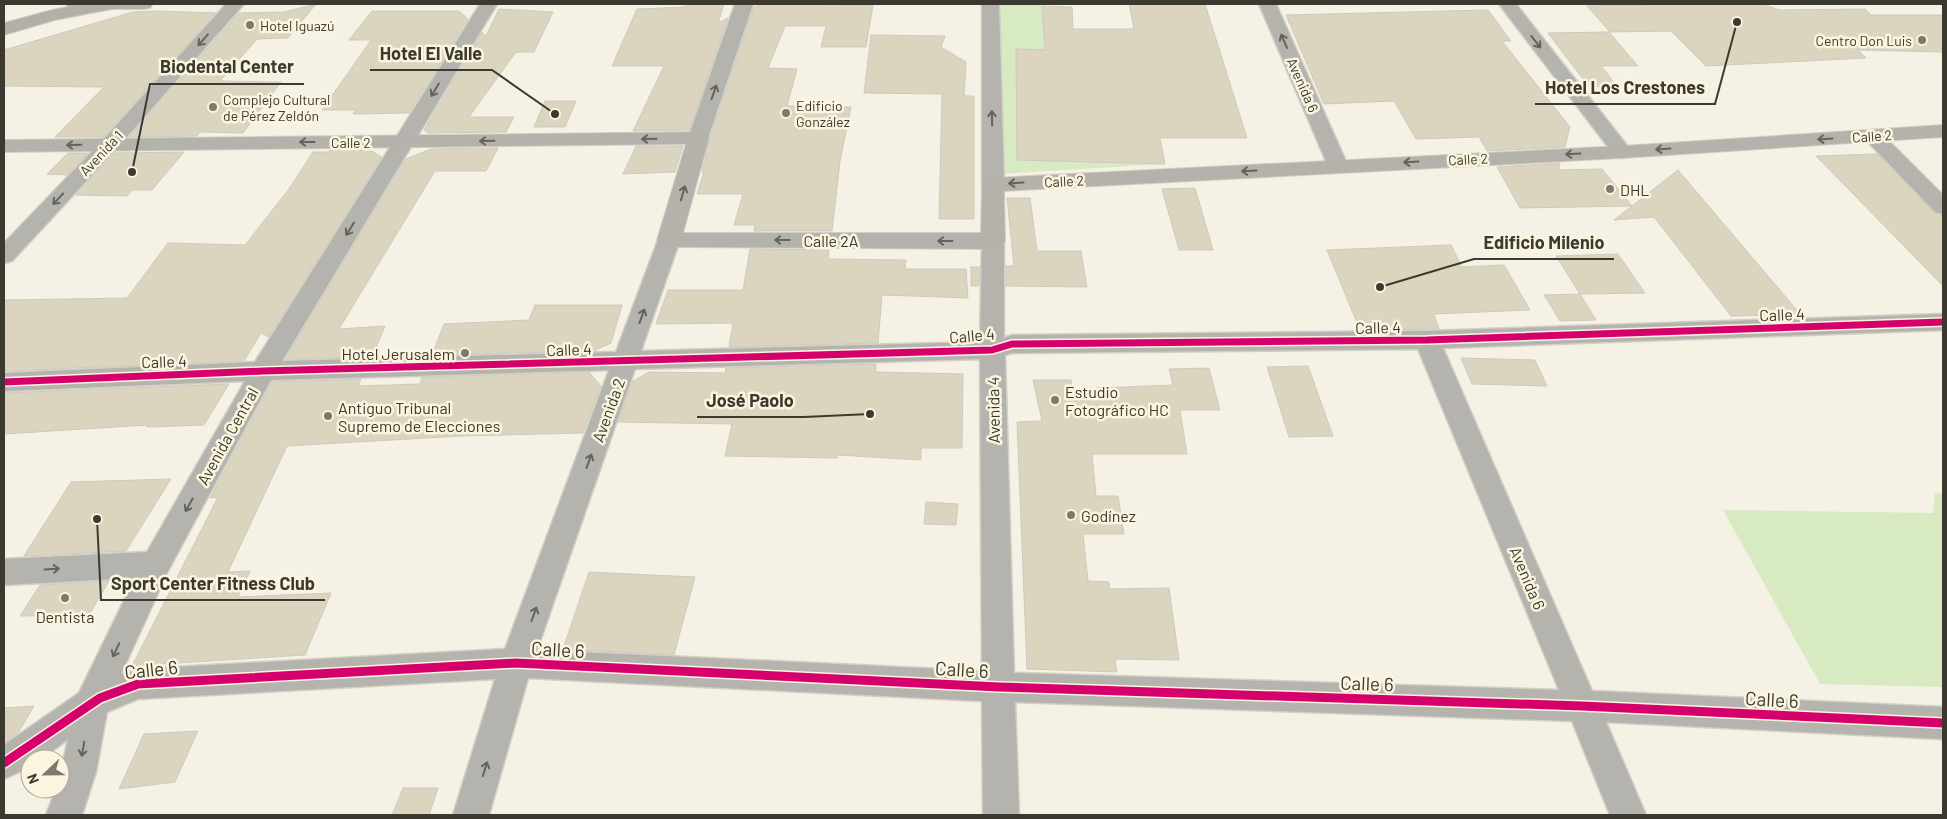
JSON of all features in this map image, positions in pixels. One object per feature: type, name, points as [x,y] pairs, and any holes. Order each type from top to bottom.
[{"type":"highway","points":[[6,15],[59,4]]},
{"type":"highway","points":[[4,29],[52,16],[111,4]]},
{"type":"main road","points":[[75,4],[144,4]]},
{"type":"main road","name":"Calle 2","points":[[993,185],[1622,152],[1943,131]]},
{"type":"main road","name":"Calle 2","points":[[4,146],[698,138]]},
{"type":"main road","name":"Avenida 2","points":[[669,240],[698,138]]},
{"type":"main road","name":"Avenida 4","points":[[993,185],[994,241]]},
{"type":"main road","name":"Calle 2A","points":[[669,240],[994,241]]},
{"type":"street","name":"Avenida 1","points":[[4,256],[109,145],[235,4]]},
{"type":"street","name":"Avenida Central","points":[[64,815],[79,772],[92,701],[156,564],[263,371],[488,4]]},
{"type":"street","name":"Avenida 2","points":[[698,138],[744,4]]},
{"type":"street","name":"Avenida 4","points":[[990,4],[993,185]]},
{"type":"street","name":"Avenida 6","points":[[1267,4],[1338,166]]},
{"type":"street","points":[[1506,4],[1622,152]]},
{"type":"street","points":[[1873,136],[1943,207]]},
{"type":"street","name":"Avenida 2","points":[[471,815],[516,663],[669,240]]},
{"type":"street","name":"Avenida 4","points":[[994,241],[992,350],[1000,815]]},
{"type":"street","name":"Calle 4","points":[[4,382],[263,371],[992,350],[1012,344],[1427,340],[1943,322]]},
{"type":"street","name":"Avenida 6","points":[[1427,340],[1628,815]]},
{"type":"street","points":[[4,572],[156,564]]},
{"type":"street","name":"Calle 6","points":[[4,763],[20,755],[92,701],[116,689],[138,684],[516,663],[999,687],[1582,706],[1943,723]]},
{"type":"green space","points":[[998,4],[1042,4],[1045,50],[1016,50],[1018,159],[1165,164],[1000,174]]},
{"type":"green space","points":[[1935,493],[1943,494],[1943,687],[1820,684],[1723,510],[1933,513]]},
{"type":"building","points":[[316,4],[288,38],[257,39],[220,81],[281,82],[243,133],[200,132],[197,136],[129,137],[239,13],[284,12]]},
{"type":"building","points":[[687,4],[724,4],[718,23],[728,18],[689,130],[633,131],[664,66],[612,66],[637,9],[685,7]]},
{"type":"building","points":[[762,4],[873,5],[866,47],[821,47],[826,26],[785,26],[768,68],[797,69],[787,106],[851,107],[840,161],[832,231],[754,231],[755,225],[734,225],[743,194],[697,194],[704,172],[702,172],[710,137],[754,7]]},
{"type":"building","points":[[1129,4],[1205,4],[1247,138],[1160,138],[1165,164],[1017,160],[1016,49],[1045,50],[1042,6],[1072,7],[1073,29],[1134,29]]},
{"type":"building","points":[[1643,4],[1763,4],[1779,10],[1865,9],[1871,15],[1943,15],[1943,52],[1858,50],[1866,58],[1706,66],[1671,31],[1610,32],[1587,6],[1645,5]]},
{"type":"building","points":[[499,9],[553,12],[534,52],[516,52],[469,117],[514,117],[506,132],[428,133],[424,130],[482,32],[486,36]]},
{"type":"building","points":[[1488,10],[1511,41],[1502,41],[1570,127],[1565,147],[1487,151],[1479,137],[1416,139],[1394,101],[1324,104],[1286,15]]},
{"type":"building","points":[[372,11],[459,11],[468,19],[409,113],[353,114],[355,110],[322,110],[371,40],[349,40]]},
{"type":"building","points":[[133,12],[216,13],[103,137],[55,137],[104,87],[4,86],[4,50]]},
{"type":"building","points":[[1609,32],[1638,66],[1601,66],[1617,86],[1589,87],[1548,33]]},
{"type":"building","points":[[871,35],[945,36],[941,47],[966,62],[964,96],[974,96],[974,219],[939,219],[942,94],[864,93]]},
{"type":"building","points":[[545,101],[576,101],[565,127],[534,127]]},
{"type":"building","points":[[636,146],[683,146],[675,172],[623,174]]},
{"type":"building","points":[[498,148],[486,171],[435,171],[339,329],[385,326],[372,357],[285,359],[406,159],[431,149]]},
{"type":"building","points":[[330,150],[370,150],[382,157],[269,337],[261,333],[244,361],[4,371],[4,300],[127,298],[168,243],[245,245],[289,189],[313,152],[329,152]]},
{"type":"building","points":[[184,152],[152,190],[132,190],[127,196],[76,195],[115,153]]},
{"type":"building","points":[[68,153],[88,153],[67,175],[47,174]]},
{"type":"building","points":[[1877,154],[1934,213],[1943,216],[1943,286],[1816,156]]},
{"type":"building","points":[[1560,163],[1558,170],[1602,169],[1632,206],[1520,208],[1497,167]]},
{"type":"building","points":[[1678,170],[1801,315],[1731,316],[1654,217],[1614,220]]},
{"type":"building","points":[[1195,188],[1213,250],[1179,250],[1162,189]]},
{"type":"building","points":[[1007,198],[1030,198],[1037,251],[1081,251],[1087,287],[1006,286],[1006,266],[1014,266]]},
{"type":"building","points":[[1451,245],[1462,267],[1504,265],[1530,310],[1434,314],[1439,329],[1360,330],[1327,250]]},
{"type":"building","points":[[750,249],[829,250],[828,259],[906,260],[905,269],[966,269],[968,298],[882,295],[878,343],[729,347],[733,323],[656,324],[668,290],[743,290]]},
{"type":"building","points":[[1618,254],[1645,293],[1580,294],[1556,256]]},
{"type":"building","points":[[971,267],[980,267],[979,286],[971,286]]},
{"type":"building","points":[[1580,294],[1596,320],[1560,321],[1544,295]]},
{"type":"building","points":[[535,305],[622,305],[611,343],[594,351],[432,355],[444,324],[529,320]]},
{"type":"building","points":[[1461,358],[1535,360],[1547,386],[1472,384]]},
{"type":"building","points":[[876,364],[876,372],[963,374],[962,448],[921,448],[921,460],[838,455],[837,458],[725,456],[732,424],[618,422],[633,381],[649,372],[725,373],[726,368]]},
{"type":"building","points":[[1308,366],[1333,436],[1289,437],[1267,367]]},
{"type":"building","points":[[1209,368],[1220,410],[1180,410],[1187,454],[1092,454],[1096,496],[1118,496],[1124,534],[1083,534],[1088,581],[1109,582],[1110,589],[1169,588],[1179,660],[1115,659],[1117,672],[1027,669],[1017,422],[1042,421],[1033,380],[1071,380],[1072,389],[1173,385],[1169,369]]},
{"type":"building","points":[[589,372],[601,386],[583,433],[462,436],[287,446],[228,572],[250,571],[238,597],[331,593],[305,655],[132,666],[218,497],[210,498],[272,382],[361,379],[358,386],[420,384],[422,377]]},
{"type":"building","points":[[229,384],[204,425],[147,427],[148,425],[4,434],[4,393]]},
{"type":"building","points":[[171,479],[126,551],[24,556],[71,482]]},
{"type":"building","points":[[926,502],[958,504],[956,525],[924,524]]},
{"type":"building","points":[[589,572],[695,577],[674,655],[563,649]]},
{"type":"building","name":"Dentista","points":[[109,581],[89,615],[20,616],[40,585]]},
{"type":"building","points":[[34,706],[18,733],[4,743],[4,708]]},
{"type":"building","points":[[198,731],[175,782],[119,789],[144,734]]},
{"type":"building","points":[[403,788],[438,788],[429,815],[392,815]]},
{"type":"cycle path","points":[[4,382],[263,371],[992,350],[1012,344],[1427,340],[1943,322]]},
{"type":"cycle path","points":[[4,763],[38,742],[83,708],[118,690],[138,684],[516,663],[999,687],[1582,706],[1943,723]]},
{"type":"place","name":"Hotel Los Crestones","points":[[1737,22]]},
{"type":"place","name":"Hotel Iguazú","points":[[250,25]]},
{"type":"place","name":"Centro Don Luis","points":[[1922,40]]},
{"type":"place","name":"Complejo Cultural de Pérez Zeldón","points":[[213,107]]},
{"type":"place","name":"Edificio González","points":[[786,113]]},
{"type":"place","name":"Hotel El Valle","points":[[555,114]]},
{"type":"place","name":"Biodental Center","points":[[132,172]]},
{"type":"place","name":"DHL","points":[[1610,189]]},
{"type":"place","name":"Edificio Milenio","points":[[1380,287]]},
{"type":"place","name":"Hotel Jerusalem","points":[[465,353]]},
{"type":"place","name":"Estudio Fotográfico HC","points":[[1055,400]]},
{"type":"place","name":"José Paolo","points":[[870,414]]},
{"type":"place","name":"Antiguo Tribunal Supremo de Elecciones","points":[[328,416]]},
{"type":"place","name":"Godínez","points":[[1071,515]]},
{"type":"place","name":"Sport Center Fitness Club","points":[[97,519]]},
{"type":"place","name":"Dentista","points":[[65,598]]}]
